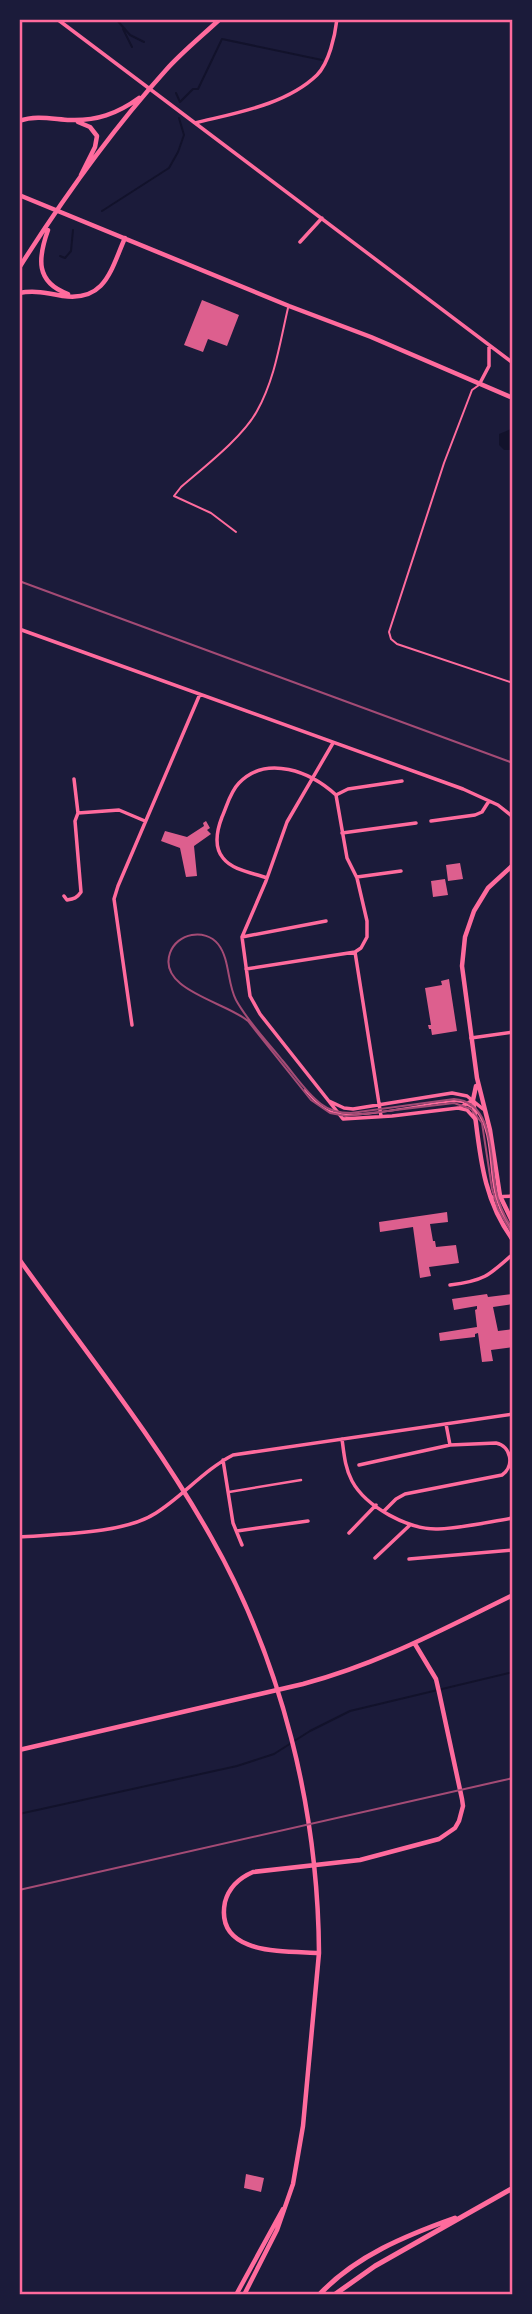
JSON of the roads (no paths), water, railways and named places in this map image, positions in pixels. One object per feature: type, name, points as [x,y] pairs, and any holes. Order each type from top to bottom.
[{"type":"main road","points":[[19,268],[137,101],[220,19]]},
{"type":"main road","points":[[19,121],[40,117],[70,120],[107,116],[137,101]]},
{"type":"main road","points":[[70,120],[90,127],[97,136],[95,147],[80,179]]},
{"type":"main road","points":[[19,195],[513,397]]},
{"type":"main road","points":[[43,237],[41,265],[46,279],[64,292],[83,296]]},
{"type":"main road","points":[[19,293],[83,296],[100,288],[107,280],[125,239]]},
{"type":"main road","points":[[513,865],[497,878],[480,899],[465,937],[463,966],[477,1078],[490,1130],[498,1196],[513,1223]]},
{"type":"main road","points":[[477,1078],[474,1100],[476,1121],[489,1197],[496,1214],[513,1240]]},
{"type":"main road","points":[[19,1259],[180,1485],[212,1539],[243,1600],[272,1672],[291,1738],[308,1822],[317,1887],[319,1952],[303,2126],[293,2184],[277,2230],[244,2295]]},
{"type":"main road","points":[[19,1750],[323,1679],[415,1644],[513,1595]]},
{"type":"main road","points":[[319,1952],[269,1951],[241,1942],[227,1924],[224,1909],[228,1892],[239,1879],[253,1872],[360,1860],[439,1839],[455,1828],[462,1815],[462,1799],[442,1703],[436,1679],[415,1644]]},
{"type":"main road","points":[[236,2295],[281,2212],[293,2184]]},
{"type":"main road","points":[[334,2295],[375,2266],[513,2188]]},
{"type":"main road","points":[[319,2295],[341,2276],[390,2244],[468,2213]]},
{"type":"street","points":[[57,19],[513,363]]},
{"type":"street","points":[[195,123],[262,107],[305,84],[318,74],[325,61],[337,19]]},
{"type":"street","points":[[300,242],[322,218]]},
{"type":"street","points":[[480,383],[489,366],[489,346]]},
{"type":"street","points":[[19,629],[463,789],[498,805],[513,817]]},
{"type":"street","points":[[132,1024],[114,899],[200,694]]},
{"type":"street","points":[[333,743],[287,822],[242,937],[250,996],[260,1014],[343,1119],[458,1108],[474,1100]]},
{"type":"street","points":[[267,878],[235,867],[224,860],[216,840],[218,826],[231,795],[245,778],[271,769],[299,771],[337,794]]},
{"type":"street","points":[[64,896],[67,900],[72,899],[78,897],[81,892],[74,779]]},
{"type":"street","points":[[337,794],[348,789],[402,781]]},
{"type":"street","points":[[246,969],[355,952],[365,943],[368,933],[357,877],[347,858],[337,794]]},
{"type":"street","points":[[431,821],[475,815],[482,811],[489,801]]},
{"type":"street","points":[[78,813],[119,810],[145,821]]},
{"type":"street","points":[[342,833],[416,823]]},
{"type":"street","points":[[357,877],[401,871]]},
{"type":"street","points":[[242,937],[326,921]]},
{"type":"street","points":[[355,952],[381,1117]]},
{"type":"street","points":[[471,1038],[513,1032]]},
{"type":"street","points":[[327,1100],[353,1109],[453,1093],[474,1100],[483,1109]]},
{"type":"street","points":[[458,1108],[467,1111],[476,1121]]},
{"type":"street","points":[[489,1197],[513,1196]]},
{"type":"street","points":[[450,1285],[480,1279],[493,1273],[513,1254]]},
{"type":"street","points":[[19,1537],[101,1530],[136,1522],[159,1511],[200,1477],[233,1455],[513,1414]]},
{"type":"street","points":[[446,1424],[450,1445]]},
{"type":"street","points":[[342,1439],[346,1465],[353,1483],[376,1506],[410,1525],[438,1529],[513,1518]]},
{"type":"street","points":[[359,1465],[450,1445],[496,1443],[508,1450],[511,1464],[502,1475],[405,1494],[384,1511]]},
{"type":"street","points":[[223,1460],[242,1545]]},
{"type":"street","points":[[229,1492],[300,1480]]},
{"type":"street","points":[[349,1533],[376,1506]]},
{"type":"street","points":[[237,1531],[308,1521]]},
{"type":"street","points":[[375,1558],[410,1525]]},
{"type":"street","points":[[409,1559],[513,1550]]},
{"type":"lane","points":[[236,532],[211,513],[174,496],[242,431],[256,413],[271,377],[289,306]]},
{"type":"lane","points":[[480,383],[472,390],[444,463],[389,632],[391,639],[397,644],[513,683]]},
{"type":"lane","points":[[305,1090],[322,1107],[337,1114],[349,1115],[445,1102],[462,1102],[468,1105],[481,1118],[503,1217],[513,1233]]},
{"type":"waterway","points":[[116,19],[130,35],[144,42]]},
{"type":"waterway","points":[[123,29],[132,47]]},
{"type":"waterway","points":[[176,93],[180,102],[193,89],[198,89],[222,39],[322,60]]},
{"type":"waterway","points":[[102,211],[169,168],[184,135],[179,118]]},
{"type":"waterway","points":[[60,256],[65,258],[71,251],[73,230]]},
{"type":"waterway","points":[[19,1814],[237,1766],[274,1754],[310,1731],[350,1711],[513,1672]]},
{"type":"tram line","points":[[513,1230],[498,1200],[489,1136],[478,1111],[468,1103],[454,1099],[351,1113],[328,1108],[305,1089],[241,1008],[233,993],[225,957],[218,944],[206,936],[192,935],[174,946],[170,953],[169,966],[174,977],[196,994],[248,1021],[311,1100],[330,1113],[346,1116],[454,1103],[471,1109],[482,1123],[492,1189],[498,1209],[513,1235]]},
{"type":"railway","points":[[19,581],[513,763]]},
{"type":"railway","points":[[19,1890],[513,1778]]}]
